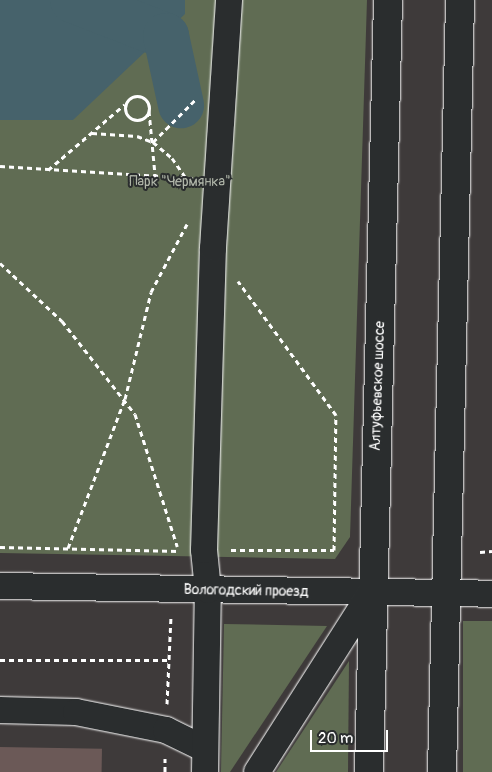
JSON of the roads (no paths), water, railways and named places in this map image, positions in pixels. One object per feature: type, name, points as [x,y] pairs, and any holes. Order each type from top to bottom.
[{"type":"main road","name":"Алтуфьевское шоссе","points":[[370,772],[371,593],[388,0]]},
{"type":"main road","points":[[442,772],[460,0]]},
{"type":"street","points":[[205,761],[208,590],[204,550],[213,248],[229,0]]},
{"type":"street","name":"Вологодский проезд","points":[[0,586],[492,594]]},
{"type":"street","points":[[257,772],[371,593]]},
{"type":"street","points":[[0,710],[76,712],[166,730],[205,761]]},
{"type":"water","points":[[0,0],[185,0],[185,14],[73,120],[0,120]]},
{"type":"waterway","points":[[73,0],[166,36],[181,105]]},
{"type":"park label","name":"Парк \"Чермянка\"","points":[[180,182]]}]
